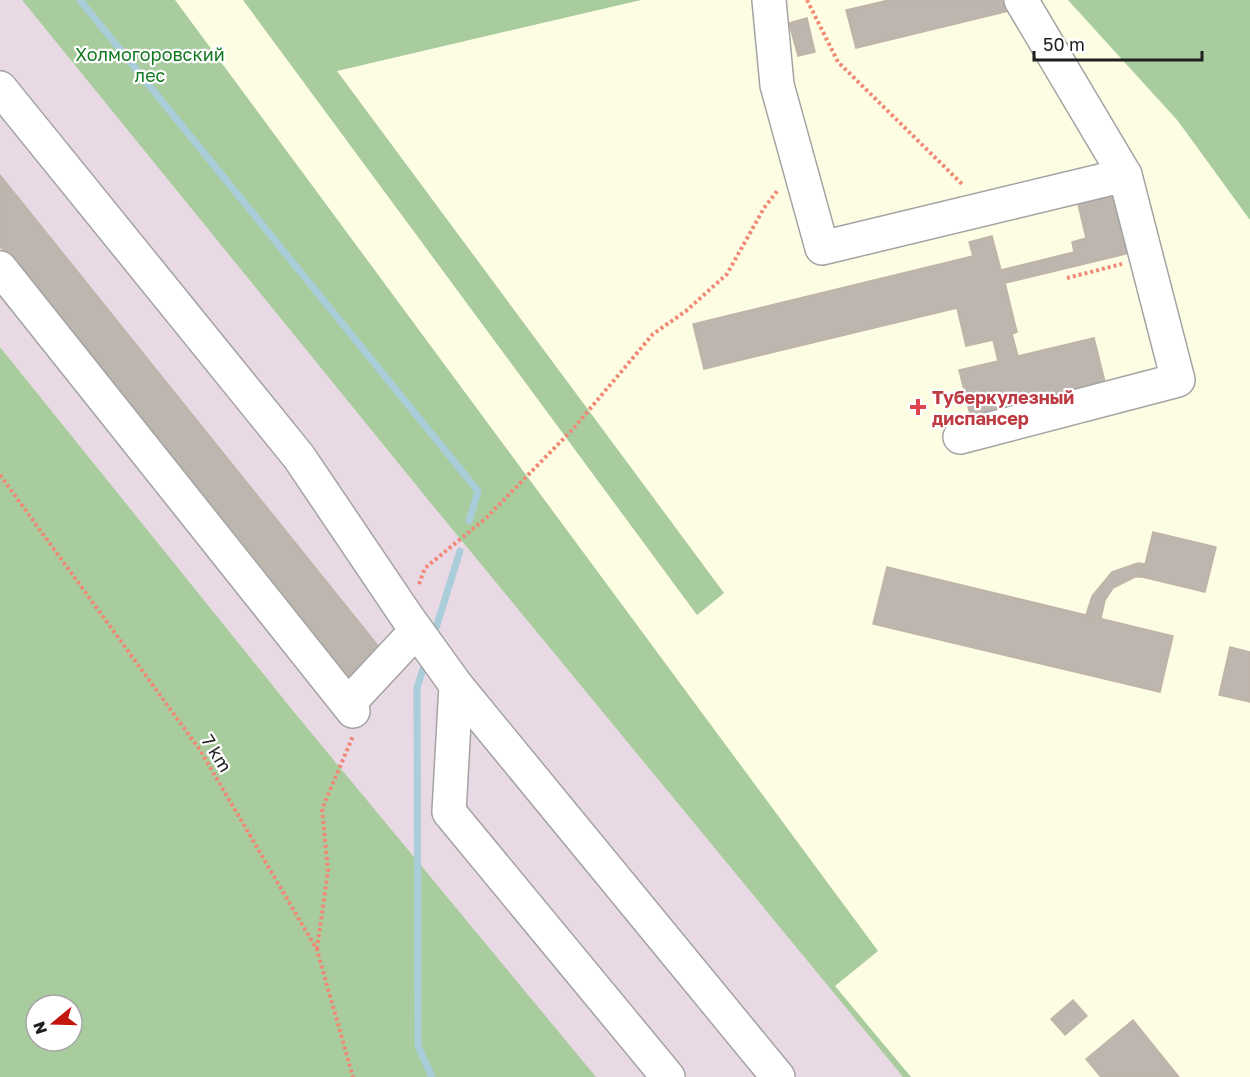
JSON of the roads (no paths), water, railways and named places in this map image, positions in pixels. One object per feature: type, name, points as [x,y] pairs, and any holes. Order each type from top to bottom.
[{"type":"lane","points":[[769,0],[777,85],[822,248],[1125,175]]},
{"type":"lane","points":[[960,437],[1178,380],[1125,175],[1021,0]]},
{"type":"lane","points":[[0,88],[299,457],[411,624],[456,685],[778,1077]]},
{"type":"lane","points":[[0,268],[350,708],[411,624]]},
{"type":"lane","points":[[456,685],[449,812],[668,1077]]},
{"type":"waterway","points":[[80,0],[478,491],[469,521]]},
{"type":"waterway","points":[[436,628],[460,551]]},
{"type":"waterway","points":[[423,669],[417,688],[418,1046],[432,1077]]},
{"type":"place","name":"Туберкулезный диспансер","points":[[918,407]]},
{"type":"park label","name":"Холмогоровский лес","points":[[150,64]]}]
